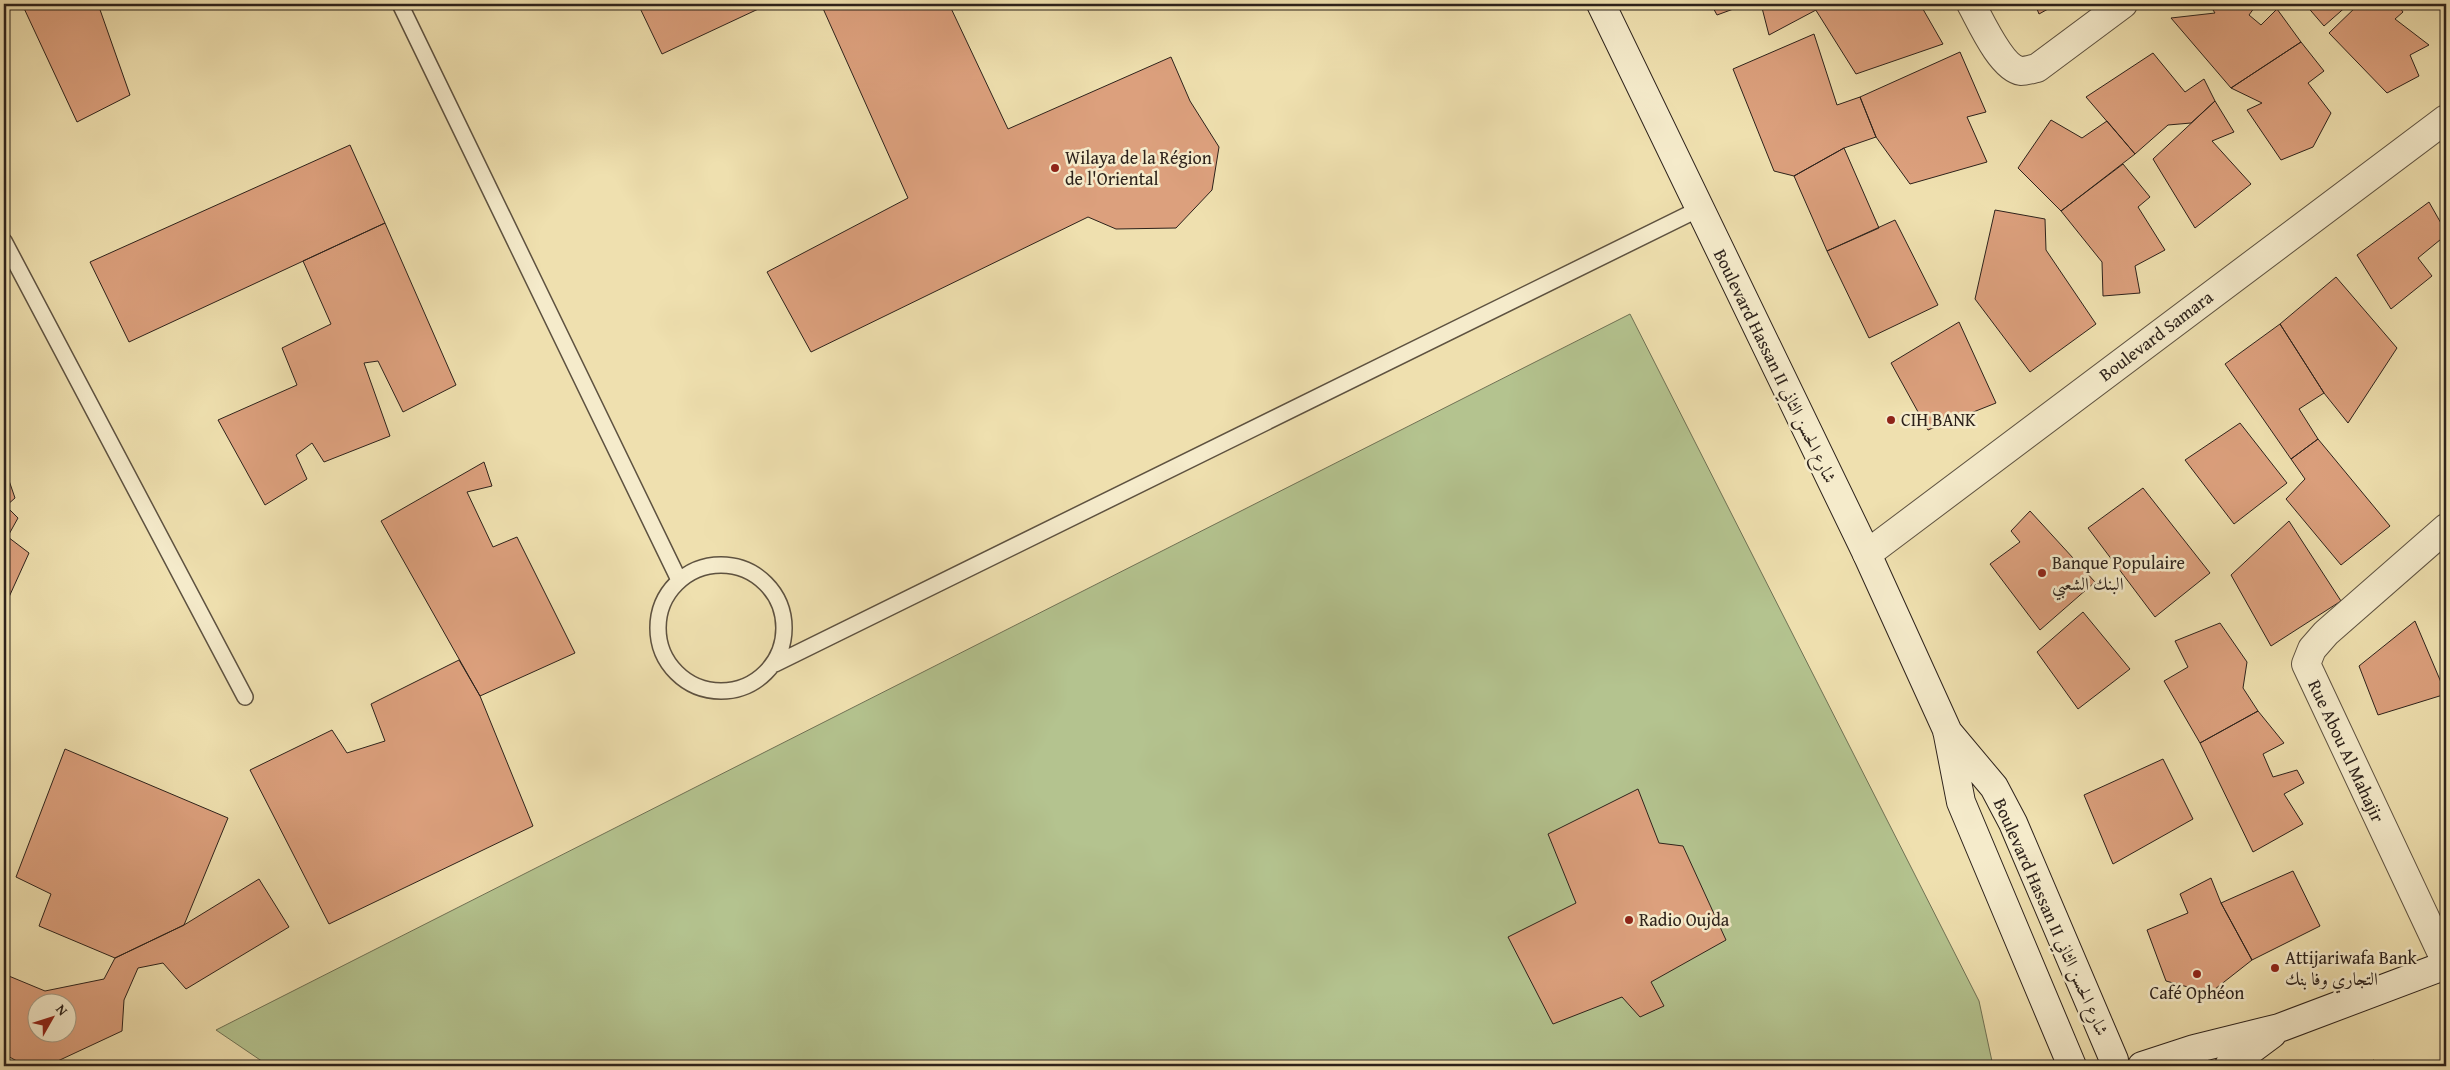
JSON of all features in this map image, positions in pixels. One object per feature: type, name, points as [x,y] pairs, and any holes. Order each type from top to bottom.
[{"type":"street","name":"Boulevard Hassan II شارع الحسن الثاني","points":[[1601,4],[1867,554],[1947,730],[1961,802],[2072,1066]]},
{"type":"street","points":[[1971,4],[1997,50],[2008,64],[2021,71],[2037,68],[2123,4]]},
{"type":"street","name":"Boulevard Samara","points":[[1867,554],[2446,119]]},
{"type":"street","name":"Rue Abou Al Mahajir","points":[[2446,528],[2326,633],[2312,649],[2306,664],[2446,964]]},
{"type":"street","name":"Boulevard Hassan II شارع الحسن الثاني","points":[[1947,730],[1994,787],[2013,823],[2115,1064]]},
{"type":"street","points":[[2142,1066],[2194,1049],[2279,1028],[2446,964]]},
{"type":"street","points":[[2229,1066],[2279,1028]]},
{"type":"lane","points":[[400,4],[679,580]]},
{"type":"lane","points":[[775,664],[784,642],[785,620],[778,598],[763,580],[744,568],[722,564],[698,568],[679,580],[664,599],[658,622],[660,646],[671,668],[689,684],[712,691],[736,690],[758,681],[775,664],[1699,209]]},
{"type":"lane","points":[[4,241],[245,697]]},
{"type":"green space","points":[[1630,314],[1979,1001],[1993,1066],[269,1066],[216,1030]]},
{"type":"building","points":[[22,4],[98,4],[130,95],[77,122]]},
{"type":"building","points":[[638,4],[769,4],[662,54]]},
{"type":"building","name":"Wilaya de la Région de l'Oriental","points":[[821,4],[949,4],[1008,129],[1171,57],[1190,101],[1219,147],[1212,190],[1176,228],[1116,229],[1088,217],[811,352],[767,272],[908,198]]},
{"type":"building","points":[[1711,4],[1747,4],[1717,15]]},
{"type":"building","points":[[1761,4],[1812,4],[1816,10],[1769,35]]},
{"type":"building","points":[[1812,4],[1920,4],[1943,44],[1856,74]]},
{"type":"building","points":[[2035,4],[2057,4],[2039,14]]},
{"type":"building","points":[[2209,4],[2257,4],[2249,15],[2261,25],[2277,9],[2301,42],[2231,88],[2171,18],[2215,13]]},
{"type":"building","points":[[2305,4],[2349,4],[2324,26]]},
{"type":"building","points":[[2359,4],[2397,4],[2403,12],[2395,19],[2429,45],[2410,55],[2419,76],[2387,93],[2329,33]]},
{"type":"building","points":[[1814,34],[1837,105],[1860,97],[1876,137],[1844,148],[1794,176],[1774,171],[1733,69]]},
{"type":"building","points":[[2301,42],[2324,71],[2308,83],[2331,113],[2313,147],[2281,160],[2247,110],[2262,103],[2231,88]]},
{"type":"building","points":[[1960,52],[1986,112],[1967,117],[1987,162],[1910,184],[1876,137],[1860,97]]},
{"type":"building","points":[[2153,53],[2185,92],[2204,79],[2215,101],[2191,123],[2168,125],[2135,154],[2086,97]]},
{"type":"building","points":[[2215,101],[2234,132],[2212,141],[2251,184],[2195,228],[2153,159]]},
{"type":"building","points":[[2051,120],[2082,138],[2107,121],[2135,154],[2061,211],[2018,168]]},
{"type":"building","points":[[350,145],[385,223],[129,342],[90,262]]},
{"type":"building","points":[[1844,148],[1879,228],[1827,251],[1794,176]]},
{"type":"building","points":[[2123,164],[2150,197],[2138,207],[2165,250],[2135,266],[2140,293],[2103,296],[2102,262],[2061,211]]},
{"type":"building","points":[[2429,202],[2446,232],[2446,235],[2418,258],[2432,276],[2391,309],[2357,255]]},
{"type":"building","points":[[1995,210],[2045,219],[2046,250],[2096,324],[2030,372],[1975,299]]},
{"type":"building","points":[[1895,220],[1938,305],[1869,338],[1827,251]]},
{"type":"building","points":[[385,223],[456,385],[403,412],[378,361],[364,363],[390,436],[324,462],[312,443],[296,455],[307,479],[265,505],[218,420],[297,385],[282,348],[331,324],[303,261]]},
{"type":"building","points":[[2336,277],[2397,348],[2348,423],[2324,393],[2280,324]]},
{"type":"building","points":[[1959,322],[1996,403],[1928,430],[1891,363]]},
{"type":"building","points":[[2280,324],[2324,393],[2299,409],[2318,439],[2291,459],[2225,364]]},
{"type":"building","points":[[2240,423],[2287,483],[2234,524],[2185,460]]},
{"type":"building","points":[[2318,439],[2390,526],[2341,565],[2286,499],[2305,479],[2291,459]]},
{"type":"building","points":[[484,462],[492,486],[467,492],[493,547],[517,537],[575,653],[480,696],[381,521]]},
{"type":"building","points":[[4,466],[15,498],[6,506],[18,518],[8,536],[4,534]]},
{"type":"building","points":[[2143,488],[2210,573],[2155,617],[2088,528]]},
{"type":"building","name":"Banque Populaire البنك الشعبي","points":[[2030,511],[2095,582],[2040,630],[1990,564],[2020,542],[2011,531]]},
{"type":"building","points":[[2289,521],[2341,601],[2271,646],[2231,575]]},
{"type":"building","points":[[4,534],[29,553],[4,608]]},
{"type":"building","points":[[2083,612],[2130,669],[2078,709],[2037,652]]},
{"type":"building","points":[[2415,621],[2446,694],[2378,715],[2359,666]]},
{"type":"building","points":[[2220,623],[2247,662],[2243,688],[2258,711],[2200,743],[2164,681],[2188,667],[2175,641]]},
{"type":"building","points":[[459,660],[480,696],[533,826],[329,924],[250,770],[332,730],[347,753],[385,741],[371,704]]},
{"type":"building","points":[[2258,711],[2284,743],[2263,754],[2273,777],[2297,770],[2304,783],[2284,794],[2303,824],[2253,852],[2200,743]]},
{"type":"building","points":[[65,749],[228,818],[184,925],[115,958],[39,926],[51,894],[16,877]]},
{"type":"building","points":[[2163,759],[2193,819],[2113,864],[2084,795]]},
{"type":"building","name":"Radio Oujda","points":[[1638,789],[1659,843],[1683,846],[1726,940],[1651,982],[1664,1006],[1640,1017],[1622,997],[1553,1024],[1508,937],[1576,903],[1548,834]]},
{"type":"building","points":[[2293,871],[2320,926],[2252,960],[2221,903]]},
{"type":"building","points":[[2211,878],[2221,903],[2252,960],[2210,993],[2166,981],[2147,930],[2188,913],[2180,894]]},
{"type":"building","points":[[259,879],[289,927],[186,989],[163,963],[138,968],[124,1000],[122,1031],[47,1066],[26,1066],[4,1054],[4,974],[45,991],[104,979],[115,958],[184,925]]},
{"type":"building","points":[[2374,1060],[2380,1066],[2360,1066]]},
{"type":"place","name":"Wilaya de la Région de l'Oriental","points":[[1055,168]]},
{"type":"place","name":"CIH BANK","points":[[1891,420]]},
{"type":"place","name":"Banque Populaire البنك الشعبي","points":[[2042,573]]},
{"type":"place","name":"Radio Oujda","points":[[1629,920]]},
{"type":"place","name":"Attijariwafa Bank التجاري وفا بنك","points":[[2275,968]]},
{"type":"place","name":"Café Ophéon","points":[[2197,974]]}]
